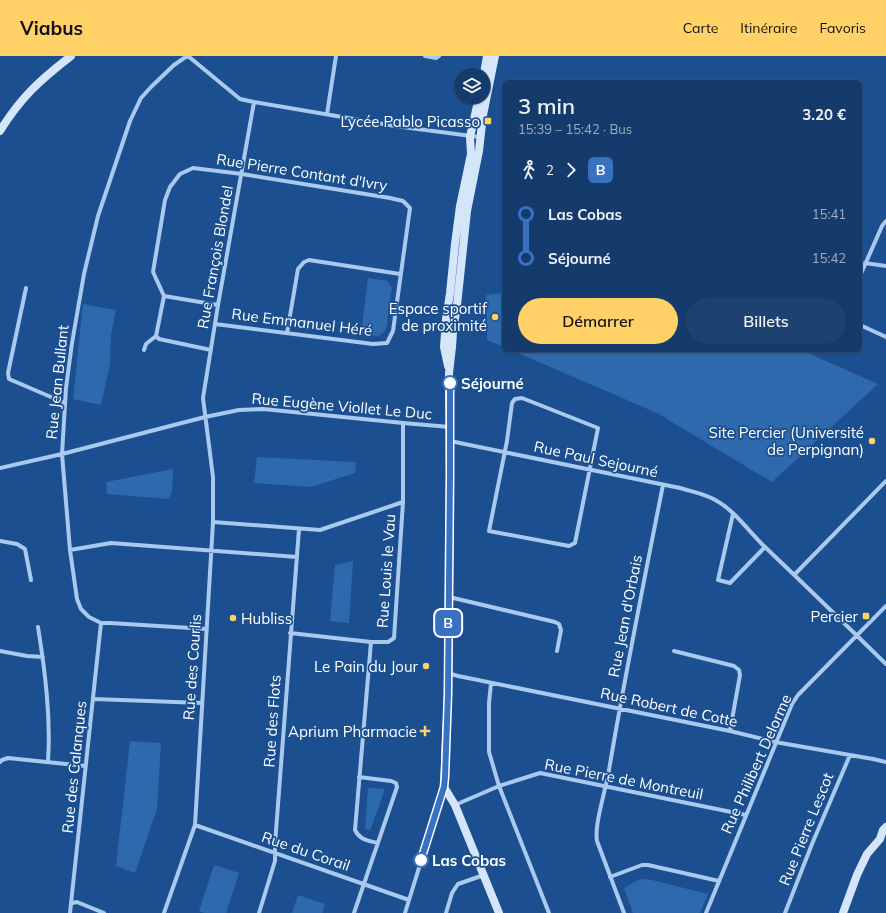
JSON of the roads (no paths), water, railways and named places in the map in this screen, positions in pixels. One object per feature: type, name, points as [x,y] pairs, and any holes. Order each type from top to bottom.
[{"type":"main road","points":[[0,131],[11,113],[26,94],[49,73],[71,56]]},
{"type":"main road","points":[[485,68],[487,56]]},
{"type":"main road","points":[[495,56],[479,137],[479,151],[463,234],[449,373],[449,596],[444,787],[455,805],[499,913]]},
{"type":"main road","points":[[449,373],[444,347],[446,319],[459,214],[471,154],[470,137],[477,104]]},
{"type":"main road","points":[[843,913],[857,875],[867,854],[883,838],[883,830],[886,827]]},
{"type":"street","points":[[188,56],[240,99],[395,126],[479,137]]},
{"type":"street","name":"Rue Jean Bullant","points":[[101,623],[81,609],[70,550],[62,454],[65,403],[72,343],[84,274],[98,216],[130,121],[141,98],[174,65],[188,56]]},
{"type":"street","points":[[327,114],[336,56]]},
{"type":"street","points":[[425,56],[436,58],[439,56]]},
{"type":"street","name":"Rue François Blondel","points":[[205,417],[203,398],[254,102]]},
{"type":"street","name":"Rue Pierre Contant d'Ivry","points":[[164,296],[153,272],[165,200],[170,187],[180,174],[193,168],[242,174],[403,201],[410,208],[410,213],[393,331],[387,343]]},
{"type":"street","points":[[862,272],[882,226],[886,221]]},
{"type":"street","points":[[287,333],[298,269],[304,262],[309,260],[400,274]]},
{"type":"street","points":[[866,263],[886,266]]},
{"type":"street","points":[[26,288],[8,373],[9,379],[65,403]]},
{"type":"street","points":[[144,350],[146,344],[156,336],[164,296],[218,305]]},
{"type":"street","name":"Rue Emmanuel Héré","points":[[215,324],[373,344],[387,343]]},
{"type":"street","points":[[862,326],[886,337]]},
{"type":"street","points":[[156,336],[159,339],[211,350]]},
{"type":"street","points":[[522,398],[598,428],[575,543],[569,546],[489,530],[504,453],[512,403],[515,399],[522,398]]},
{"type":"street","name":"Rue Eugène Viollet Le Duc","points":[[0,468],[62,454],[205,417],[239,410],[263,409],[403,424],[450,427]]},
{"type":"street","name":"Rue des Courlis","points":[[164,913],[195,825],[213,522],[213,477],[205,417]]},
{"type":"street","name":"Rue Louis le Vau","points":[[290,633],[371,642],[388,642],[394,638],[403,502],[403,424]]},
{"type":"street","name":"Rue Paul Sejourné","points":[[450,441],[663,485],[704,495],[718,502],[733,514],[886,664]]},
{"type":"street","points":[[795,574],[886,481]]},
{"type":"street","name":"Rue Jean d'Orbais","points":[[624,913],[595,833],[606,786],[663,485]]},
{"type":"street","points":[[213,522],[320,530],[403,502]]},
{"type":"street","points":[[733,514],[718,580],[730,583],[765,547]]},
{"type":"street","name":"Rue des Flots","points":[[259,913],[275,861],[276,853],[275,844],[299,529]]},
{"type":"street","points":[[0,541],[17,544],[25,548],[31,580]]},
{"type":"street","points":[[70,550],[111,543],[297,557]]},
{"type":"street","points":[[449,596],[559,624],[561,630],[557,651]]},
{"type":"street","name":"Rue Philibert Delorme","points":[[706,913],[775,742],[792,704],[798,695],[886,606]]},
{"type":"street","points":[[101,623],[207,629]]},
{"type":"street","name":"Rue des Calanques","points":[[70,913],[101,623]]},
{"type":"street","points":[[38,627],[43,657],[49,739],[48,761]]},
{"type":"street","points":[[371,642],[355,830],[358,836],[377,843]]},
{"type":"street","points":[[0,651],[27,656],[43,657]]},
{"type":"street","points":[[674,651],[734,666],[739,670],[740,675],[730,731]]},
{"type":"street","name":"Rue Robert de Cotte","points":[[448,673],[730,731],[775,742],[886,762]]},
{"type":"street","points":[[491,683],[489,703],[489,752],[499,786],[549,913]]},
{"type":"street","points":[[94,699],[202,704]]},
{"type":"street","name":"Rue Pierre Lescot","points":[[785,913],[812,844],[850,755]]},
{"type":"street","points":[[0,762],[8,758],[85,766]]},
{"type":"street","name":"Rue Pierre de Montreuil","points":[[455,805],[499,786],[540,773],[746,815]]},
{"type":"street","points":[[354,913],[397,787],[396,783],[386,780],[359,777]]},
{"type":"street","points":[[405,913],[444,787]]},
{"type":"street","name":"Rue du Corail","points":[[195,825],[409,900]]},
{"type":"street","points":[[610,877],[642,865],[718,881]]},
{"type":"street","points":[[446,913],[452,892],[458,884],[484,875]]},
{"type":"street","points":[[72,903],[77,902],[104,913]]},
{"type":"place","name":"Lycée Pablo Picasso","points":[[488,121]]},
{"type":"place","name":"Espace sportif de proximité","points":[[495,317]]},
{"type":"place","name":"Séjourné","points":[[450,383]]},
{"type":"place","name":"Site Percier (Université de Perpignan)","points":[[872,441]]},
{"type":"place","name":"Percier","points":[[866,616]]},
{"type":"place","name":"Hubliss","points":[[233,618]]},
{"type":"place","name":"Le Pain du Jour","points":[[426,666]]},
{"type":"place","name":"Aprium Pharmacie","points":[[425,731]]},
{"type":"place","name":"Las Cobas","points":[[421,860]]}]
